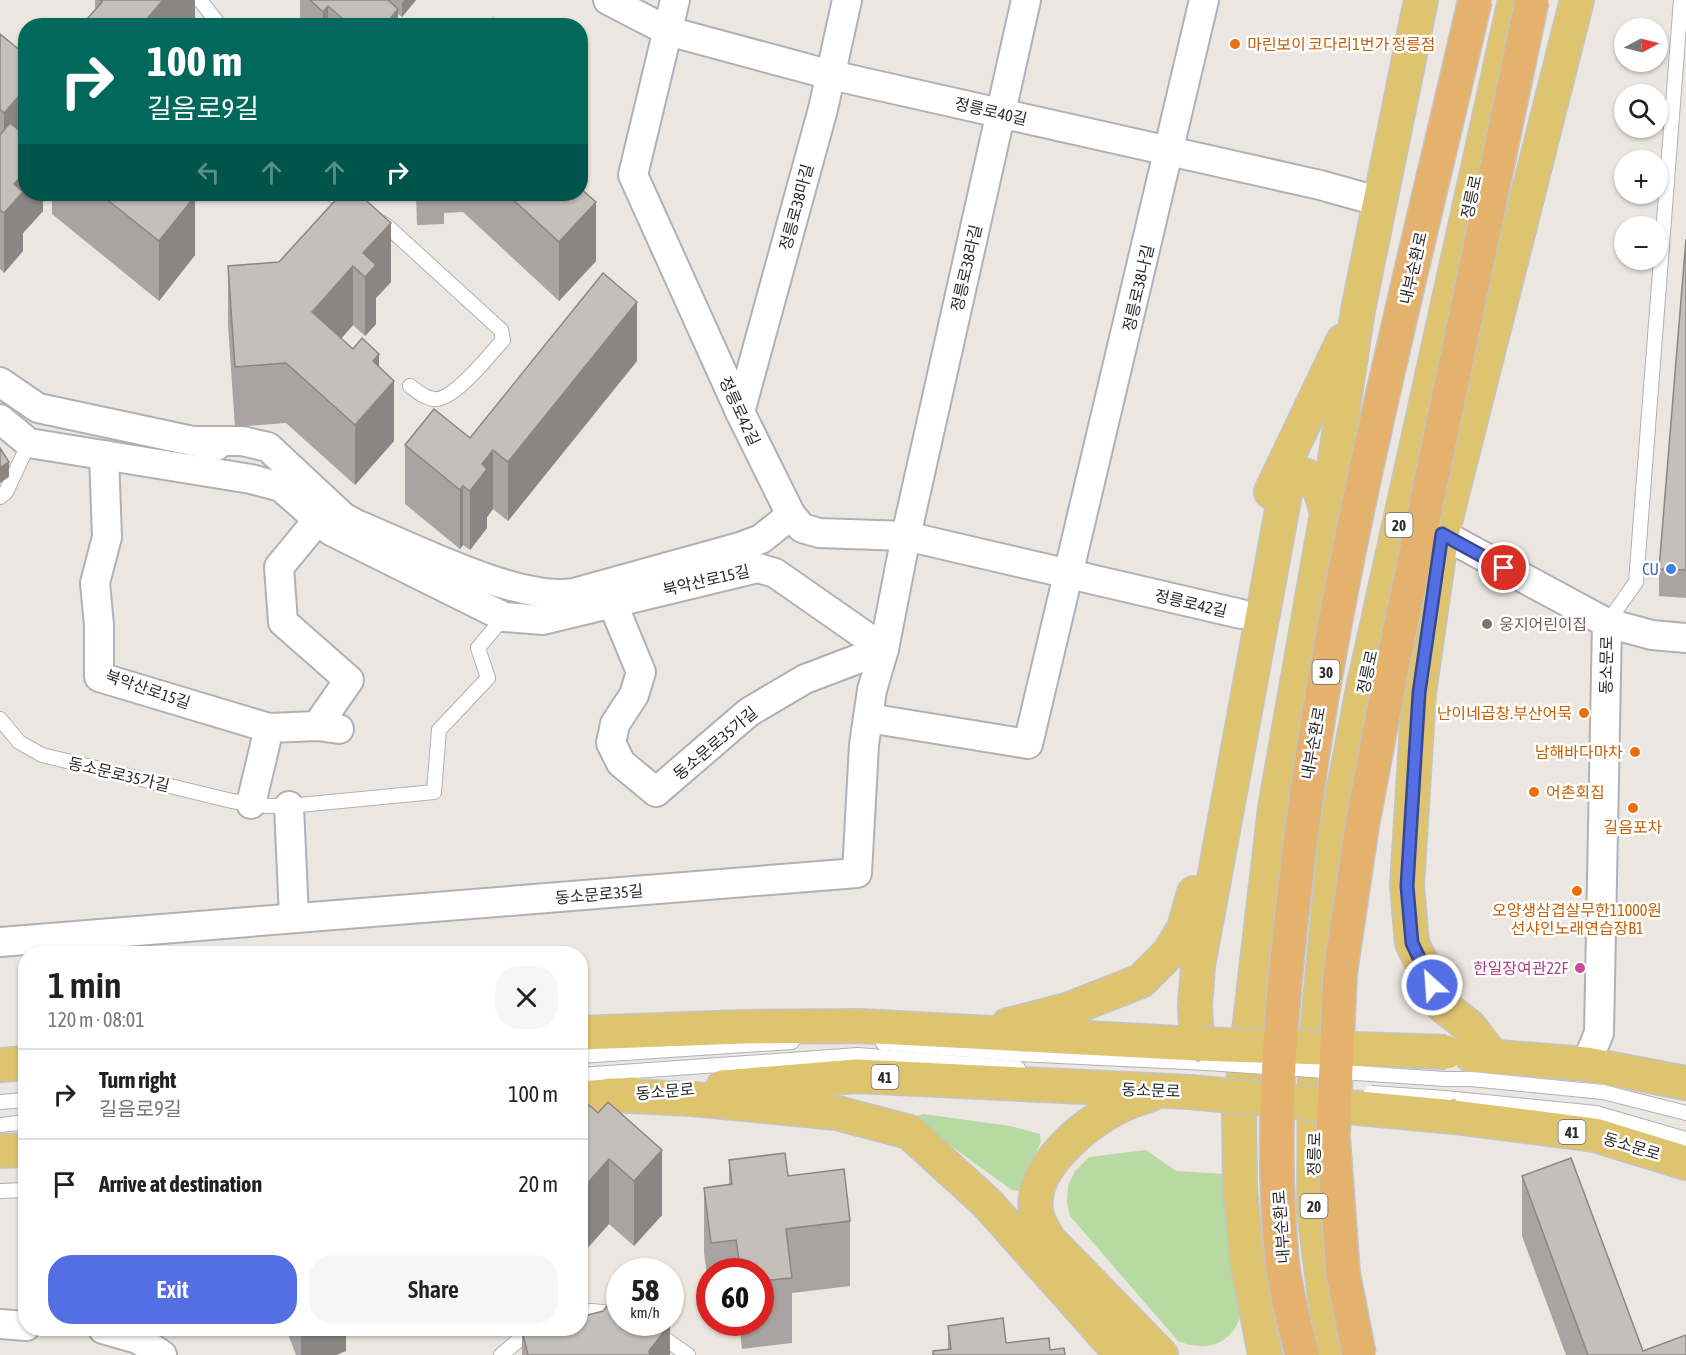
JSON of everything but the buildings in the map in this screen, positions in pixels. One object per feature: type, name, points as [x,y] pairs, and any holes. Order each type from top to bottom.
[{"type":"highway","name":"내부순환로","points":[[1302,1355],[1282,1264],[1275,1119],[1286,967],[1304,797],[1336,613],[1475,0]]},
{"type":"highway","points":[[1359,1355],[1343,1273],[1333,1136],[1340,974],[1362,826],[1391,672],[1532,0]]},
{"type":"main road","points":[[1248,1355],[1262,1340],[1247,1261],[1240,1188],[1239,1116],[1275,808],[1327,513],[1358,310],[1421,0]]},
{"type":"main road","name":"정릉로","points":[[1332,1355],[1314,1211],[1316,1055],[1336,829],[1363,689],[1515,0]]},
{"type":"main road","points":[[1502,1058],[1469,1026],[1443,1006],[1412,943],[1407,886],[1419,693],[1442,534],[1577,0]]},
{"type":"main road","points":[[975,1033],[1067,1010],[1141,981],[1169,952],[1184,928],[1195,892],[1241,614],[1272,487],[1358,310]]},
{"type":"main road","points":[[1202,1053],[1195,1006],[1198,966],[1287,483],[1297,474],[1309,475],[1318,483],[1327,513]]},
{"type":"main road","points":[[588,1033],[829,1026],[975,1033],[1202,1053],[1446,1066],[1502,1058],[1586,1064],[1686,1083]]},
{"type":"main road","points":[[0,1065],[18,1064]]},
{"type":"main road","name":"동소문로","points":[[590,1089],[856,1076],[1186,1088],[1449,1108],[1595,1135],[1686,1163]]},
{"type":"main road","points":[[1161,1355],[1049,1240],[1037,1217],[1037,1191],[1049,1164],[1070,1141],[1120,1106],[1186,1088]]},
{"type":"main road","points":[[590,1089],[837,1113],[909,1132],[987,1203],[1122,1355]]},
{"type":"main road","points":[[0,1151],[18,1150]]},
{"type":"street","name":"정릉로40길","points":[[608,0],[668,31],[831,75],[1320,185],[1381,202]]},
{"type":"street","name":"정릉로42길","points":[[675,0],[633,174],[740,412],[791,515],[802,528],[819,533],[906,536],[1241,614]]},
{"type":"street","name":"정릉로38마길","points":[[740,412],[831,75],[847,0]]},
{"type":"street","name":"정릉로38라길","points":[[906,536],[1026,0]]},
{"type":"street","name":"정릉로38나길","points":[[1070,576],[1204,0]]},
{"type":"street","name":"북악산로15길","points":[[3,389],[38,408],[197,441],[252,456],[267,466],[292,496],[317,521],[331,531],[504,618],[543,620],[752,568],[763,568],[775,573],[884,649]]},
{"type":"street","points":[[0,419],[29,443]]},
{"type":"street","points":[[197,441],[242,441],[268,447],[350,521],[509,586],[557,595],[574,593],[740,547],[761,539],[791,515]]},
{"type":"street","name":"북악산로15길","points":[[29,443],[251,479],[280,487],[292,496]]},
{"type":"street","name":"북악산로15길","points":[[104,455],[107,537],[95,583],[99,625],[99,677],[269,728]]},
{"type":"street","points":[[251,804],[269,728],[328,727],[349,680],[283,622],[279,567],[317,521]]},
{"type":"street","points":[[1442,534],[1607,623],[1652,635],[1686,638]]},
{"type":"street","name":"동소문로35길","points":[[0,942],[857,873],[872,690],[884,649],[906,536]]},
{"type":"street","points":[[868,718],[1028,744],[1070,576]]},
{"type":"street","name":"동소문로35가길","points":[[612,602],[641,672],[634,695],[615,724],[611,743],[621,763],[656,792],[748,712],[805,679],[884,649]]},
{"type":"street","name":"동소문로","points":[[1586,1064],[1599,1033],[1607,623]]},
{"type":"street","points":[[289,806],[294,918]]},
{"type":"street","points":[[0,1324],[18,1325]]},
{"type":"street","points":[[128,1336],[138,1339],[162,1355]]},
{"type":"lane","points":[[200,0],[214,18]]},
{"type":"lane","points":[[1607,623],[1636,582],[1681,0]]},
{"type":"lane","points":[[344,201],[387,226],[501,330],[503,340],[451,395],[435,400],[421,395],[410,386]]},
{"type":"lane","points":[[0,497],[6,492],[29,443]]},
{"type":"lane","name":"동소문로35가길","points":[[0,719],[19,742],[30,750],[56,760],[251,804],[289,806],[434,792],[439,730],[488,678],[478,648],[504,618]]},
{"type":"lane","points":[[795,1042],[829,1026]]},
{"type":"lane","points":[[588,1055],[831,1039],[1018,1054],[1202,1053]]},
{"type":"lane","points":[[590,1089],[858,1055],[1043,1070]]},
{"type":"lane","points":[[1446,1066],[1471,1079],[1603,1092],[1686,1096]]},
{"type":"lane","points":[[1078,1072],[1186,1088],[1298,1088],[1449,1108],[1596,1113],[1686,1139]]},
{"type":"lane","points":[[1603,1092],[1686,1113]]},
{"type":"lane","points":[[0,1102],[18,1101]]},
{"type":"lane","points":[[0,1125],[18,1123]]},
{"type":"lane","points":[[0,1191],[18,1190]]},
{"type":"lane","points":[[588,1311],[606,1312]]},
{"type":"lane","points":[[501,1355],[524,1336]]},
{"type":"lane","points":[[661,1336],[688,1355]]},
{"type":"green space","points":[[923,1114],[1010,1126],[1040,1134],[1041,1142],[1018,1191],[1012,1190],[924,1129],[915,1117]]},
{"type":"green space","points":[[1146,1150],[1176,1171],[1227,1174],[1243,1304],[1236,1327],[1221,1341],[1212,1345],[1190,1345],[1178,1341],[1070,1216],[1067,1202],[1068,1186],[1075,1171],[1089,1157]]},
{"type":"place","name":"마린보이 코다리1번가 정릉점","points":[[1235,44]]},
{"type":"place","name":"CU","points":[[1671,569]]},
{"type":"place","name":"웅지어린이집","points":[[1487,624]]},
{"type":"place","name":"난이네곱창.부산어묵","points":[[1584,713]]},
{"type":"place","name":"남해바다마차","points":[[1635,752]]},
{"type":"place","name":"어촌회집","points":[[1534,792]]},
{"type":"place","name":"길음포차","points":[[1633,808]]},
{"type":"place","name":"오양생삼겹살무한11000원 선샤인노래연습장B1","points":[[1577,891]]},
{"type":"place","name":"한일장여관22F","points":[[1580,968]]},
{"type":"route","points":[[1432,985],[1412,943],[1407,886],[1419,693],[1442,534],[1504,568]]}]
